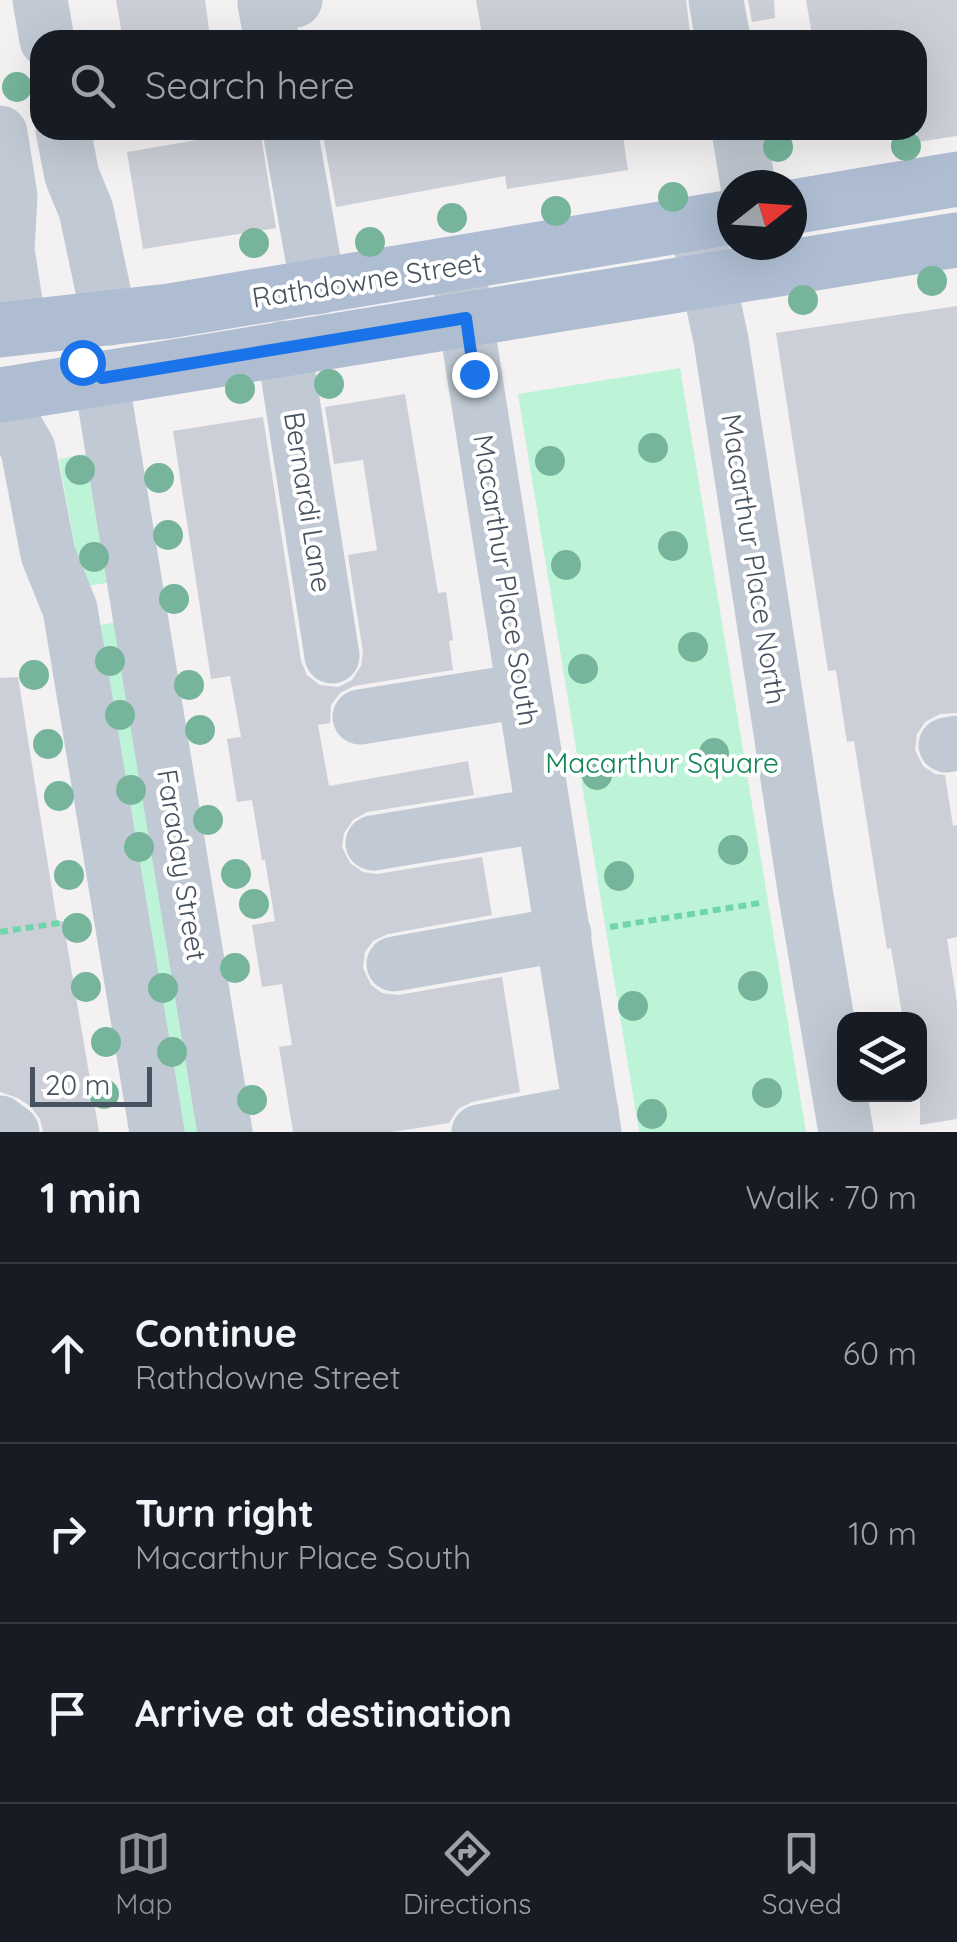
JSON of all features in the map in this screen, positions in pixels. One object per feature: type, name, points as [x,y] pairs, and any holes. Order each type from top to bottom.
[{"type":"main road","points":[[807,204],[957,179]]},
{"type":"main road","name":"Rathdowne Street","points":[[10,328],[318,288],[714,221]]},
{"type":"main road","name":"Rathdowne Street","points":[[0,398],[102,378],[957,240]]},
{"type":"main road","points":[[10,328],[82,362],[102,378]]},
{"type":"street","points":[[40,0],[45,30]]},
{"type":"street","points":[[270,30],[265,4],[294,0]]},
{"type":"street","points":[[716,0],[721,30]]},
{"type":"street","points":[[0,133],[10,196],[10,328]]},
{"type":"street","points":[[292,140],[318,288]]},
{"type":"street","points":[[741,140],[746,170]]},
{"type":"street","points":[[9,232],[60,223],[67,153]]},
{"type":"street","points":[[67,153],[86,210],[110,318]]},
{"type":"street","name":"Macarthur Place North","points":[[714,221],[707,280],[721,340],[846,1132]]},
{"type":"street","name":"Macarthur Place South","points":[[458,265],[592,1122]]},
{"type":"street","name":"Bernardi Lane","points":[[284,348],[332,656]]},
{"type":"street","name":"Faraday Street","points":[[102,378],[225,1132]]},
{"type":"street","points":[[0,398],[28,448],[48,554],[70,609],[157,1132]]},
{"type":"street","points":[[70,609],[138,598]]},
{"type":"street","points":[[360,717],[522,691]]},
{"type":"street","points":[[372,843],[543,816]]},
{"type":"street","points":[[394,964],[564,934]]},
{"type":"street","points":[[0,1122],[12,1132]]},
{"type":"street","points":[[479,1132],[592,1122]]},
{"type":"path","points":[[564,934],[806,896]]},
{"type":"path","points":[[0,932],[72,921]]},
{"type":"green space","name":"Macarthur Square","points":[[680,368],[806,1132],[639,1132],[518,394]]},
{"type":"green space","points":[[104,451],[123,580],[82,587],[59,459]]},
{"type":"green space","points":[[129,620],[214,1132],[169,1132],[89,627]]},
{"type":"building","points":[[116,0],[205,0],[209,30],[121,30]]},
{"type":"building","points":[[476,0],[686,0],[690,30],[481,30]]},
{"type":"building","points":[[748,0],[774,0],[775,18],[752,22]]},
{"type":"building","points":[[806,0],[957,0],[957,136],[917,142],[927,140],[927,30],[811,30]]},
{"type":"building","points":[[198,140],[262,140],[276,228],[143,249],[127,152]]},
{"type":"building","points":[[324,140],[624,140],[628,170],[507,189],[505,176],[336,207]]},
{"type":"building","points":[[957,306],[957,713],[940,714],[925,722],[917,734],[915,750],[923,766],[945,775],[953,826],[957,825],[957,937],[947,939],[957,1003],[957,1119],[920,1125],[920,1102],[927,1102],[927,1012],[902,1012],[891,948],[887,949],[854,741],[847,742],[836,670],[828,671],[776,333]]},
{"type":"building","points":[[405,394],[438,593],[446,592],[453,670],[354,686],[340,693],[331,705],[330,723],[318,725],[329,786],[468,761],[474,795],[367,812],[353,820],[344,833],[342,847],[350,863],[363,872],[377,874],[482,857],[492,915],[388,934],[373,941],[365,952],[363,968],[371,985],[382,993],[398,995],[502,977],[520,1092],[472,1102],[458,1109],[449,1123],[392,1132],[293,1132],[279,1047],[292,1045],[282,984],[262,987],[252,925],[275,921],[265,860],[252,800],[237,802],[227,739],[241,737],[230,676],[211,679],[173,431],[263,417],[301,661],[307,675],[320,685],[338,687],[352,680],[361,666],[363,652],[348,555],[377,550],[363,460],[334,464],[325,407]]},
{"type":"building","points":[[18,677],[57,921],[63,921],[99,1132],[43,1132],[31,1107],[0,1092],[0,678]]},
{"type":"route","points":[[82,362],[102,378],[466,318],[474,374]]}]
